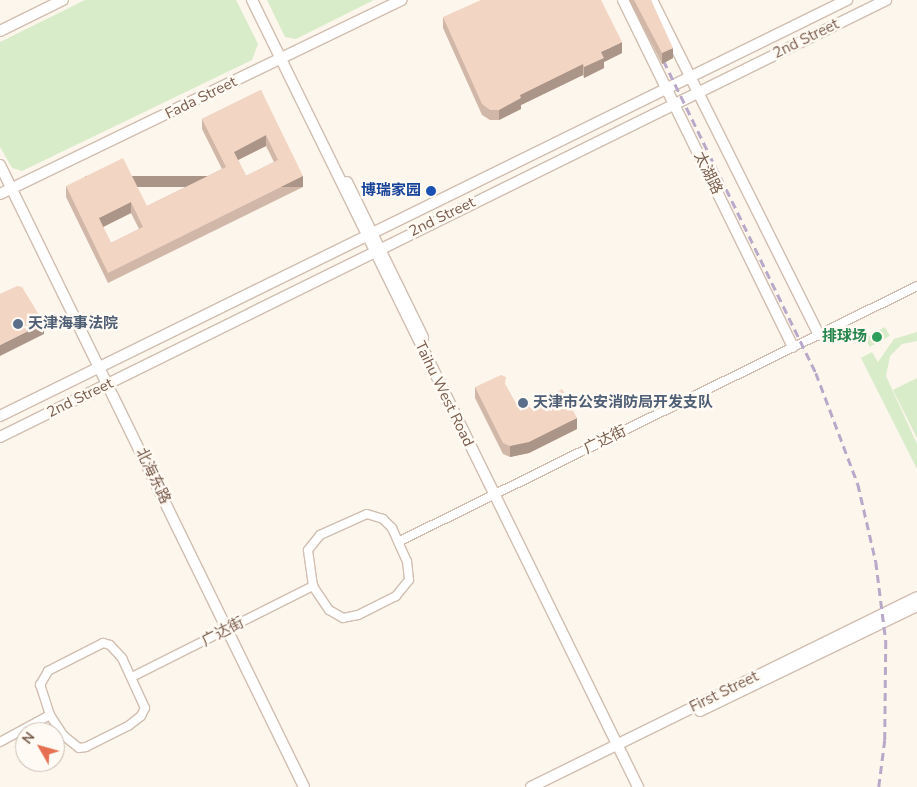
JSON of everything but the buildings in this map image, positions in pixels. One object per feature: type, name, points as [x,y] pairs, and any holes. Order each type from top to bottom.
[{"type":"main road","points":[[0,31],[63,0]]},
{"type":"main road","name":"Taihu West Road","points":[[252,0],[283,58],[621,746],[644,787]]},
{"type":"main road","name":"Fada Street","points":[[0,194],[402,0]]},
{"type":"main road","name":"太湖路","points":[[623,0],[793,347]]},
{"type":"main road","name":"太湖路","points":[[652,0],[819,334]]},
{"type":"main road","name":"2nd Street","points":[[0,416],[847,0]]},
{"type":"main road","name":"2nd Street","points":[[0,437],[886,0]]},
{"type":"main road","name":"北海东路","points":[[0,165],[304,787]]},
{"type":"main road","name":"First Street","points":[[531,787],[621,746],[917,600]]},
{"type":"main road","name":"Taihu West Road","points":[[621,746],[638,787]]},
{"type":"main road","name":"First Street","points":[[547,787],[621,746]]},
{"type":"street","name":"广达街","points":[[400,541],[917,286]]},
{"type":"street","points":[[367,514],[383,519],[400,541],[407,561],[409,580],[396,596],[358,615],[343,618],[329,610],[313,586],[308,550],[320,536],[367,514]]},
{"type":"street","name":"广达街","points":[[132,677],[313,586]]},
{"type":"street","points":[[103,643],[116,650],[132,677],[145,708],[141,716],[86,747],[68,742],[50,715],[40,685],[44,674],[103,643]]},
{"type":"street","points":[[0,742],[50,715]]},
{"type":"green space","points":[[85,0],[236,0],[258,44],[252,60],[22,171],[12,168],[0,147],[0,42]]},
{"type":"green space","points":[[267,0],[374,0],[296,39],[285,37]]},
{"type":"green space","name":"排球场","points":[[885,327],[890,336],[870,347],[865,338]]},
{"type":"green space","points":[[917,332],[917,341],[902,344],[890,356],[886,376],[917,444],[917,469],[861,358],[872,352],[878,362],[894,339]]},
{"type":"green space","points":[[917,378],[917,438],[893,390]]},
{"type":"railway","points":[[658,49],[816,373],[858,484],[876,562],[886,641],[885,740],[879,787]]},
{"type":"place","name":"博瑞家园","points":[[431,191]]},
{"type":"place","name":"天津海事法院","points":[[18,324]]},
{"type":"place","name":"排球场","points":[[877,337]]},
{"type":"place","name":"天津市公安消防局开发支队","points":[[523,403]]}]
